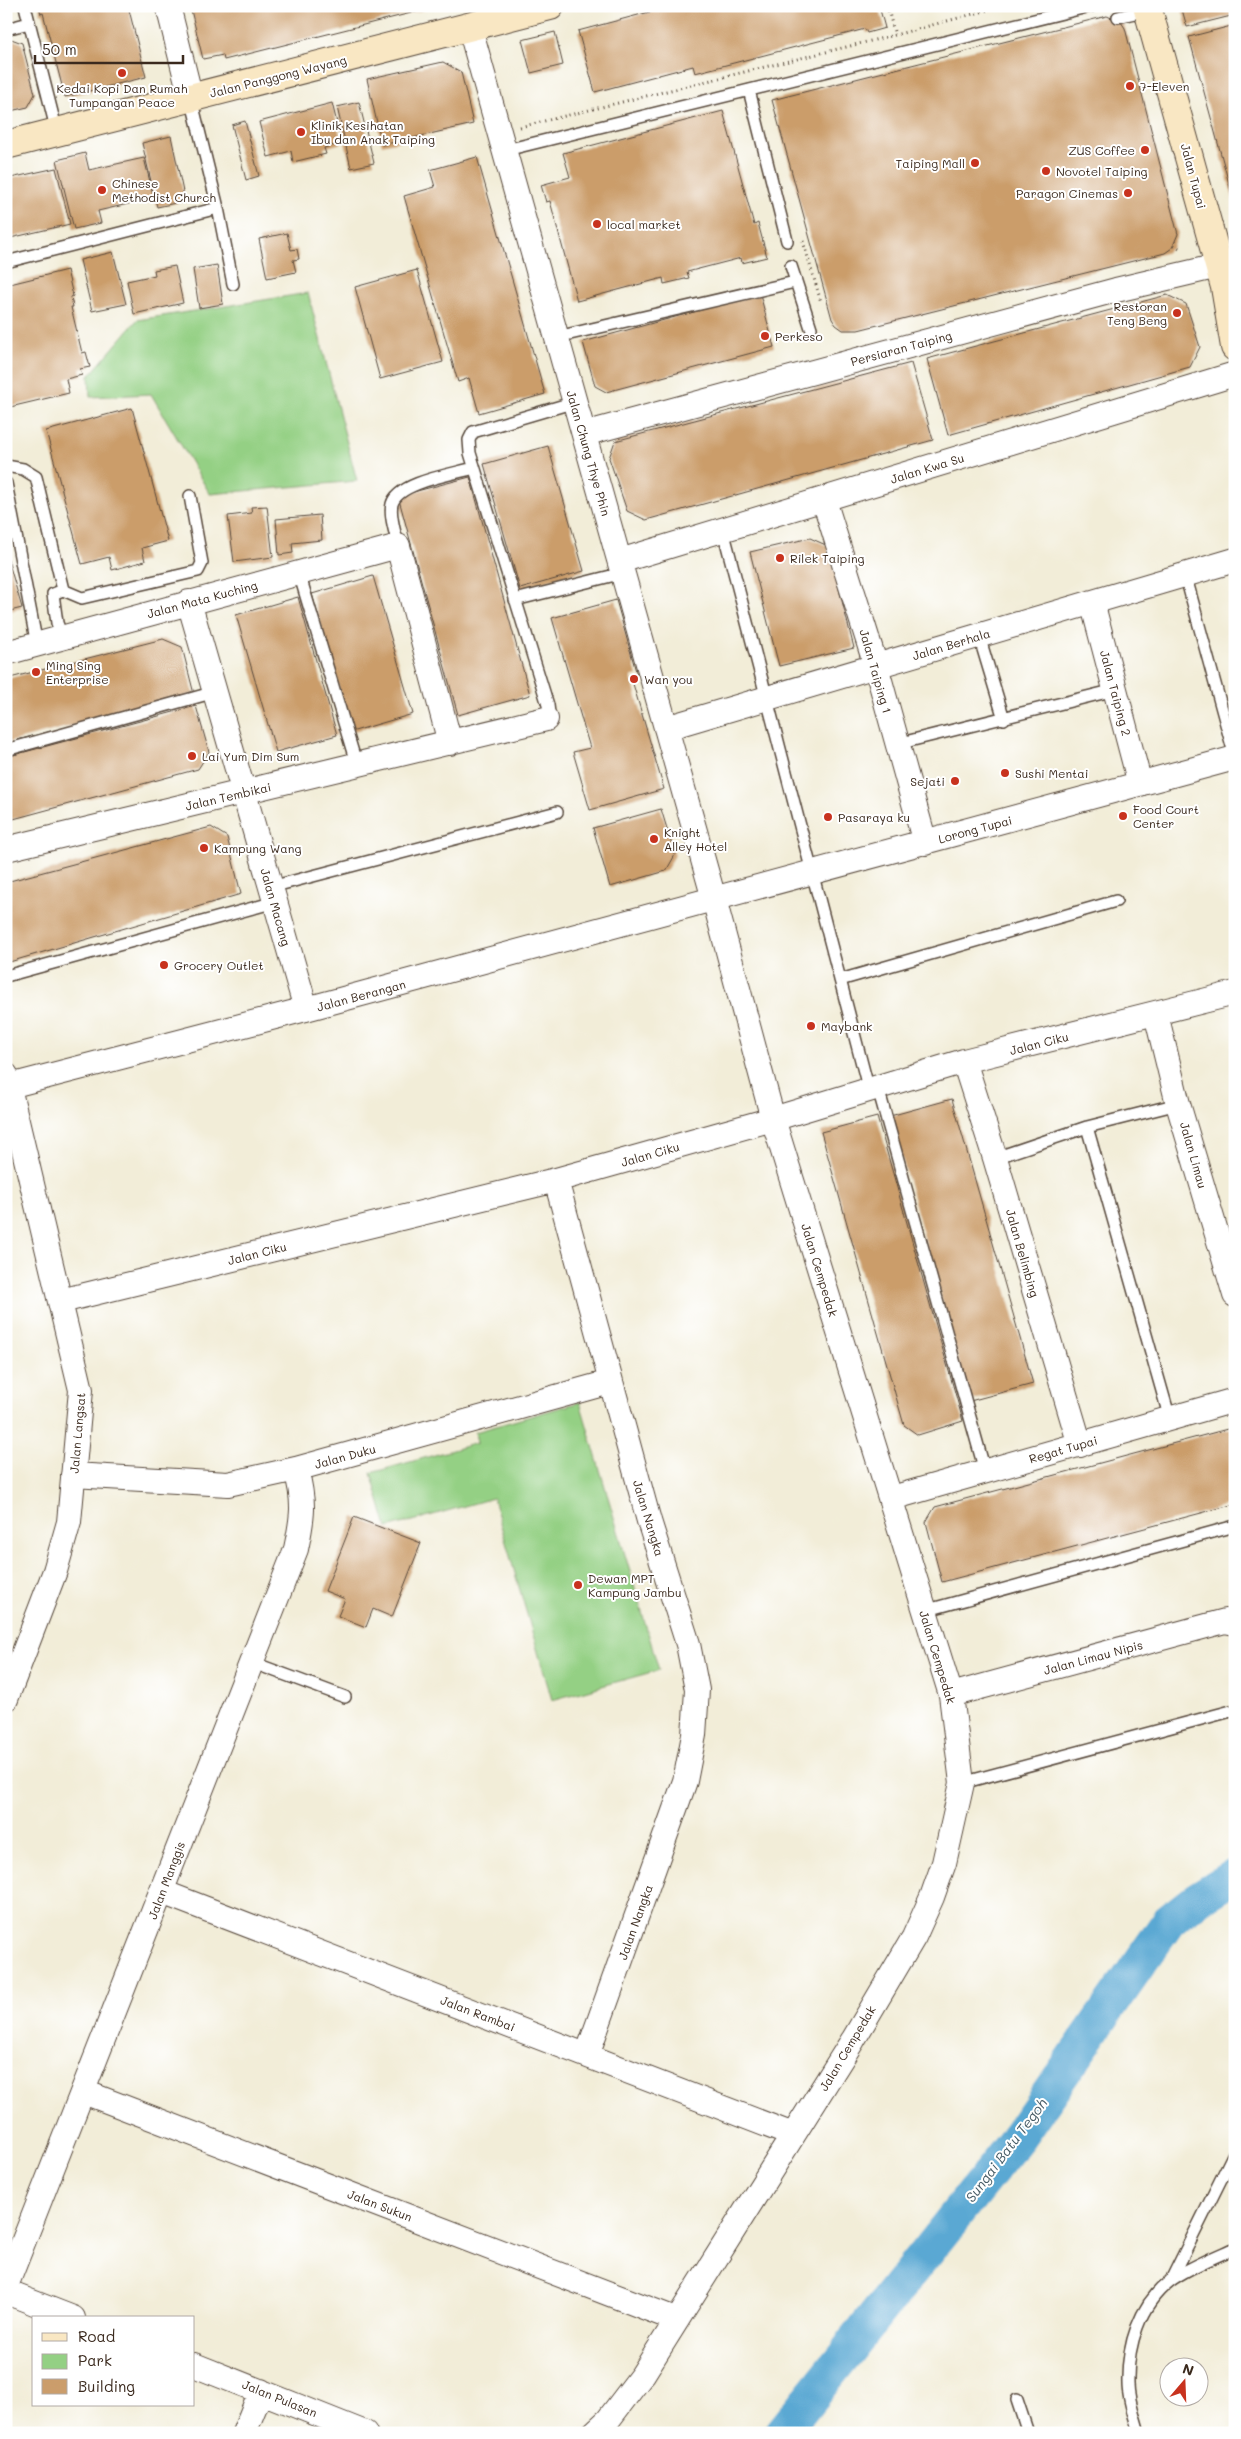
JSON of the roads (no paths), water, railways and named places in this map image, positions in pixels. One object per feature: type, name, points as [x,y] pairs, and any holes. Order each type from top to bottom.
[{"type":"street","points":[[168,6],[191,98]]},
{"type":"street","name":"Jalan Panggong Wayang","points":[[6,145],[191,98],[467,17],[550,6]]},
{"type":"street","name":"Jalan Tupai","points":[[1148,8],[1226,283],[1235,348]]},
{"type":"street","name":"Jalan Chung Thye Phin","points":[[467,17],[714,899]]},
{"type":"street","name":"Persiaran Taiping","points":[[584,434],[1116,290],[1226,283]]},
{"type":"street","name":"Jalan Kwa Su","points":[[621,567],[723,530],[1235,374]]},
{"type":"street","name":"Jalan Taiping 1","points":[[824,500],[876,666],[925,843]]},
{"type":"street","points":[[398,546],[450,743]]},
{"type":"street","name":"Jalan Mata Kuching","points":[[6,653],[398,546]]},
{"type":"street","name":"Jalan Berhala","points":[[666,728],[1235,560]]},
{"type":"street","name":"Jalan Macang","points":[[189,602],[306,1010]]},
{"type":"street","name":"Jalan Taiping 2","points":[[1092,602],[1140,784]]},
{"type":"street","name":"Jalan Tembikai","points":[[6,849],[546,719]]},
{"type":"street","name":"Lorong Tupai","points":[[714,899],[1235,758]]},
{"type":"street","name":"Jalan Berangan","points":[[7,1083],[306,1010],[714,899]]},
{"type":"street","name":"Jalan Cempedak","points":[[594,2433],[608,2420],[642,2374],[794,2135],[914,1937],[932,1897],[944,1863],[962,1783],[952,1695],[924,1611],[892,1498],[773,1119],[714,899]]},
{"type":"street","name":"Jalan Ciku","points":[[61,1302],[556,1180],[773,1119],[964,1061],[1235,993]]},
{"type":"street","name":"Jalan Limau","points":[[1156,1014],[1178,1104],[1235,1295]]},
{"type":"street","name":"Jalan Belimbing","points":[[964,1061],[995,1158],[1080,1445]]},
{"type":"street","name":"Jalan Langsat","points":[[6,1698],[55,1571],[69,1522],[81,1390],[7,1083]]},
{"type":"street","name":"Jalan Nangka","points":[[556,1180],[649,1521],[688,1644],[696,1690],[694,1735],[685,1781],[587,2055]]},
{"type":"street","name":"Jalan Duku","points":[[73,1475],[228,1484],[296,1469],[610,1382]]},
{"type":"street","name":"Regat Tupai","points":[[892,1498],[1235,1400]]},
{"type":"street","name":"Jalan Manggis","points":[[6,2286],[84,2092],[298,1540],[304,1515],[302,1491],[296,1469]]},
{"type":"street","name":"Jalan Limau Nipis","points":[[952,1695],[1225,1621],[1235,1623]]},
{"type":"street","name":"Jalan Rambai","points":[[162,1892],[794,2135]]},
{"type":"street","name":"Jalan Sukun","points":[[84,2092],[676,2319]]},
{"type":"street","points":[[6,2292],[68,2316]]},
{"type":"street","name":"Jalan Pulasan","points":[[195,2365],[365,2433]]},
{"type":"street","points":[[244,2433],[261,2391]]},
{"type":"lane","points":[[25,6],[57,132]]},
{"type":"lane","points":[[503,141],[749,90],[1090,6]]},
{"type":"lane","points":[[1118,17],[1148,8]]},
{"type":"lane","points":[[6,29],[29,23]]},
{"type":"lane","points":[[749,90],[787,241]]},
{"type":"lane","points":[[191,98],[218,208],[233,284]]},
{"type":"lane","points":[[6,262],[218,208]]},
{"type":"lane","points":[[791,266],[811,328]]},
{"type":"lane","points":[[557,337],[795,282]]},
{"type":"lane","points":[[546,719],[549,713],[548,705],[474,468],[469,440],[473,432],[575,402]]},
{"type":"lane","points":[[6,466],[22,469],[36,477],[63,590]]},
{"type":"lane","points":[[398,546],[391,506],[395,497],[403,490],[421,483],[474,468]]},
{"type":"lane","points":[[6,483],[37,645]]},
{"type":"lane","points":[[62,638],[57,623],[53,594],[63,590],[82,598],[198,571],[202,563],[190,496]]},
{"type":"lane","points":[[723,530],[840,980],[985,1471]]},
{"type":"lane","points":[[515,600],[621,567]]},
{"type":"lane","points":[[299,573],[357,766]]},
{"type":"lane","points":[[1185,574],[1235,758]]},
{"type":"lane","points":[[979,636],[1004,719]]},
{"type":"lane","points":[[897,744],[1115,690]]},
{"type":"lane","points":[[6,750],[215,692]]},
{"type":"lane","points":[[6,976],[273,894],[557,812]]},
{"type":"lane","points":[[840,980],[1116,901]]},
{"type":"lane","points":[[995,1158],[1087,1128],[1178,1104]]},
{"type":"lane","points":[[1087,1128],[1170,1419]]},
{"type":"lane","points":[[924,1611],[1235,1526]]},
{"type":"lane","points":[[251,1662],[345,1697]]},
{"type":"lane","points":[[962,1783],[1235,1710]]},
{"type":"lane","points":[[1171,2280],[1235,2151]]},
{"type":"lane","points":[[1139,2433],[1128,2386],[1130,2350],[1139,2323],[1152,2297],[1171,2280],[1235,2248]]},
{"type":"lane","points":[[1017,2400],[1028,2433]]},
{"type":"waterway","name":"Sungai Batu Tegoh","points":[[782,2433],[1019,2136],[1169,1921],[1197,1899],[1235,1875]]},
{"type":"place","name":"Kedai Kopi Dan Rumah Tumpangan Peace","points":[[122,73]]},
{"type":"place","name":"7-Eleven","points":[[1130,86]]},
{"type":"place","name":"Klinik Kesihatan Ibu dan Anak Taiping","points":[[301,132]]},
{"type":"place","name":"ZUS Coffee","points":[[1145,150]]},
{"type":"place","name":"Taiping Mall","points":[[975,163]]},
{"type":"place","name":"Novotel Taiping","points":[[1046,171]]},
{"type":"place","name":"Chinese Methodist Church","points":[[102,190]]},
{"type":"place","name":"Paragon Cinemas","points":[[1128,193]]},
{"type":"place","name":"local market","points":[[597,224]]},
{"type":"place","name":"Restoran Teng Beng","points":[[1177,313]]},
{"type":"place","name":"Perkeso","points":[[765,336]]},
{"type":"place","name":"Rilek Taiping","points":[[780,558]]},
{"type":"place","name":"Ming Sing Enterprise","points":[[36,672]]},
{"type":"place","name":"Wan you","points":[[634,679]]},
{"type":"place","name":"Lai Yum Dim Sum","points":[[192,756]]},
{"type":"place","name":"Sushi Mentai","points":[[1005,773]]},
{"type":"place","name":"Sejati","points":[[955,781]]},
{"type":"place","name":"Food Court Center","points":[[1123,816]]},
{"type":"place","name":"Pasaraya ku","points":[[828,817]]},
{"type":"place","name":"Knight Alley Hotel","points":[[654,839]]},
{"type":"place","name":"Kampung Wang","points":[[204,848]]},
{"type":"place","name":"Grocery Outlet","points":[[164,965]]},
{"type":"place","name":"Maybank","points":[[811,1026]]},
{"type":"place","name":"Dewan MPT Kampung Jambu","points":[[578,1585]]}]
